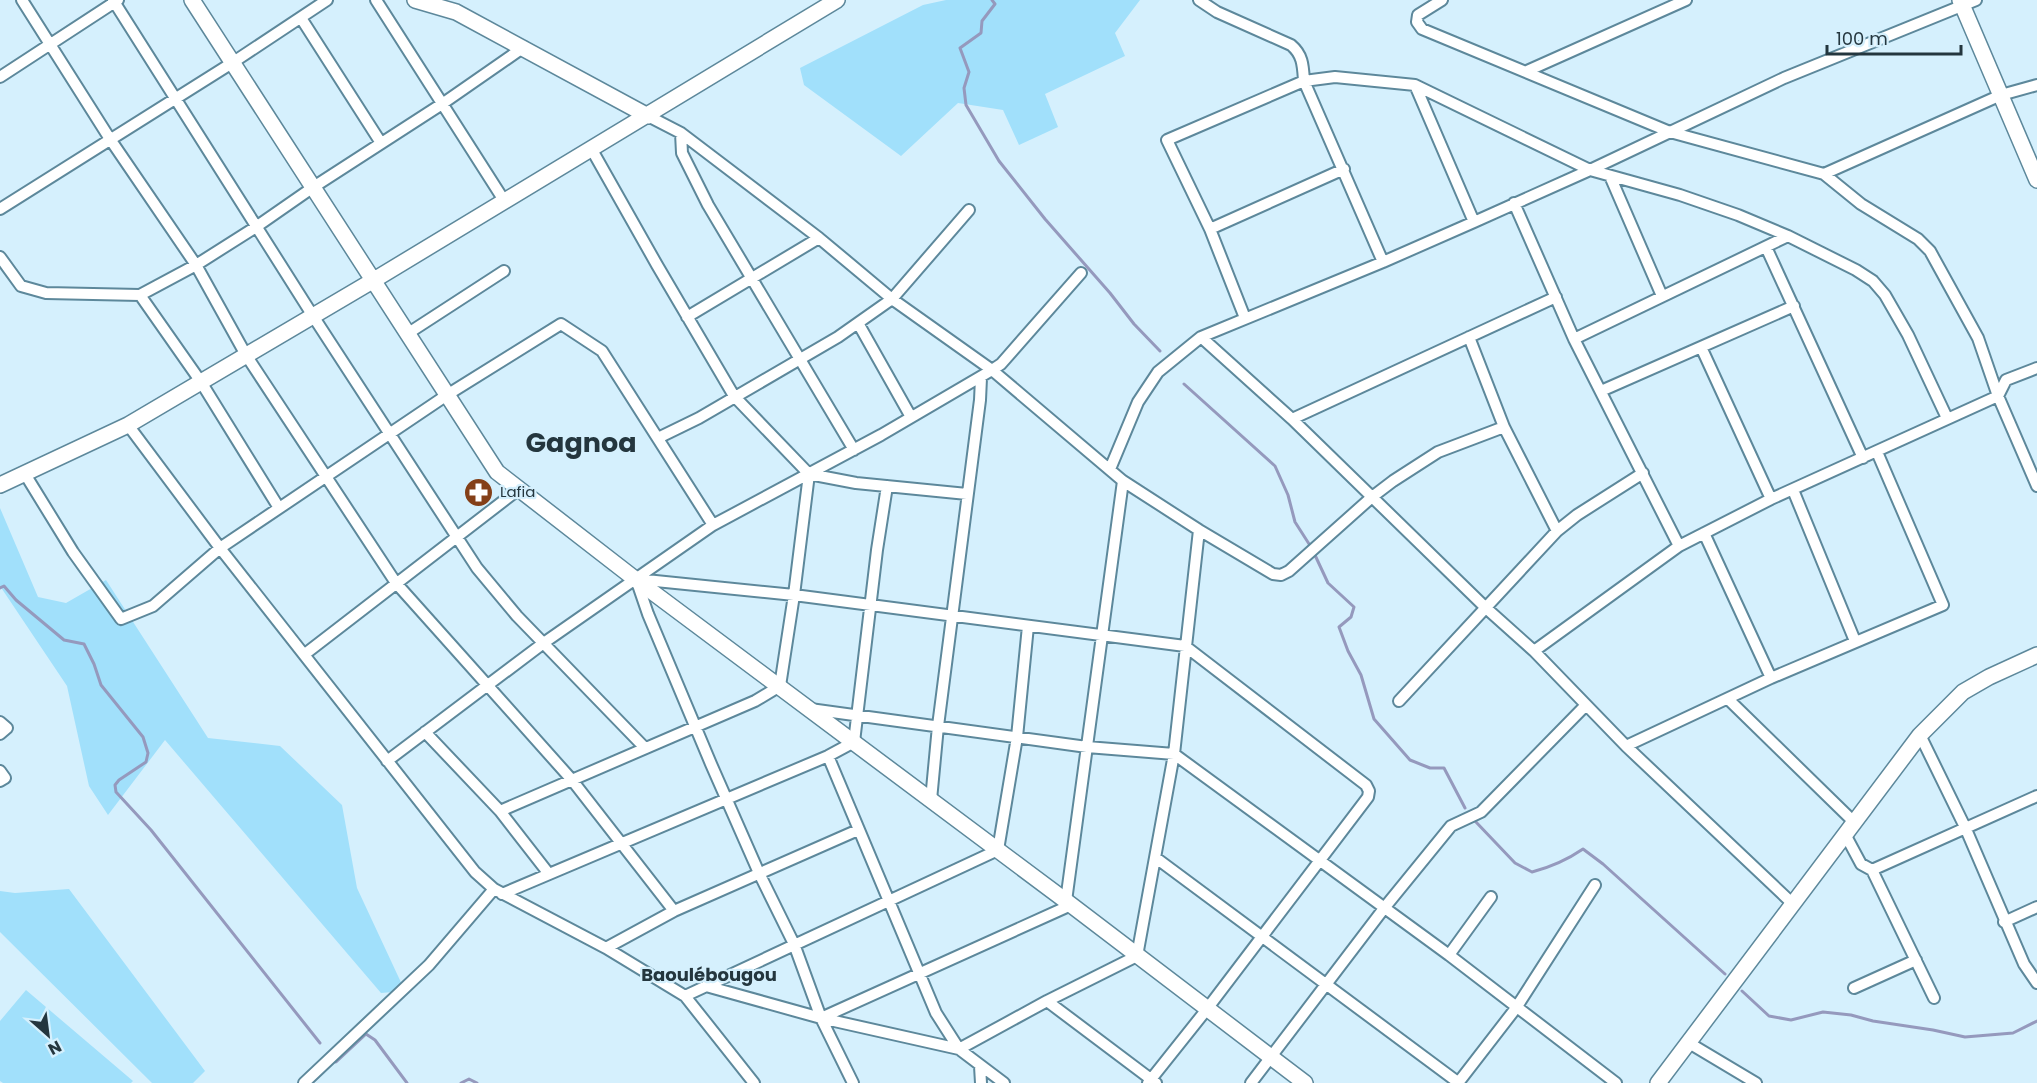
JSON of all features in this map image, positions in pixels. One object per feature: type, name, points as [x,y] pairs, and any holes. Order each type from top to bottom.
[{"type":"street","points":[[22,0],[110,139],[196,265],[246,356],[396,583],[572,780],[674,911]]},
{"type":"street","points":[[192,0],[497,472],[635,579],[1305,1083]]},
{"type":"street","points":[[0,209],[232,63],[327,0]]},
{"type":"street","points":[[376,0],[505,202]]},
{"type":"street","points":[[415,0],[456,12],[681,133],[819,238],[892,299],[992,370],[1123,482],[1273,574],[1281,575],[1289,571],[1372,497],[1438,453],[1504,427]]},
{"type":"street","points":[[0,485],[128,425],[592,150],[837,0]]},
{"type":"street","points":[[1199,0],[1217,12],[1292,45],[1299,52],[1303,63],[1304,81],[1383,262]]},
{"type":"street","points":[[1442,0],[1418,15],[1417,22],[1422,29],[1670,132],[1824,174],[1861,204],[1918,239],[1930,251],[1978,338],[1998,396],[2037,486]]},
{"type":"street","points":[[1527,71],[1686,0]]},
{"type":"street","points":[[0,77],[115,1],[456,538],[490,585],[645,748]]},
{"type":"street","points":[[1110,469],[1138,402],[1158,372],[1201,337],[1383,262],[1590,170],[1784,78],[1966,2],[2001,95],[2037,180]]},
{"type":"street","points":[[301,18],[381,144]]},
{"type":"street","points":[[0,257],[21,286],[46,292],[140,295],[196,265],[442,104],[524,47]]},
{"type":"street","points":[[1245,318],[1210,229],[1167,140],[1304,81],[1335,77],[1415,85],[1590,170],[1680,195],[1738,215],[1788,236],[1856,270],[1873,281],[1898,316],[1947,418]]},
{"type":"street","points":[[1415,85],[1474,222]]},
{"type":"street","points":[[1824,174],[2001,95],[2037,85]]},
{"type":"street","points":[[681,133],[682,153],[708,204],[854,450]]},
{"type":"street","points":[[592,150],[734,396],[809,474],[856,483],[967,494]]},
{"type":"street","points":[[1210,229],[1344,169]]},
{"type":"street","points":[[1610,176],[1662,296]]},
{"type":"street","points":[[1514,203],[1574,339],[1679,546]]},
{"type":"street","points":[[658,438],[699,418],[799,359],[892,299],[969,210]]},
{"type":"street","points":[[1574,339],[1788,236]]},
{"type":"street","points":[[687,317],[819,238]]},
{"type":"street","points":[[1766,247],[1863,458]]},
{"type":"street","points":[[407,334],[504,272]]},
{"type":"street","points":[[387,761],[545,642],[712,525],[854,450],[981,378],[1000,364],[1081,273]]},
{"type":"street","points":[[140,295],[201,382],[279,508]]},
{"type":"street","points":[[1292,419],[1556,297]]},
{"type":"street","points":[[1601,392],[1794,306]]},
{"type":"street","points":[[858,323],[911,417]]},
{"type":"street","points":[[25,474],[73,552],[121,619],[153,606],[220,548],[447,395],[561,324],[602,351],[712,525]]},
{"type":"street","points":[[1201,337],[1292,419],[1486,608],[1534,651],[1626,746],[1793,904]]},
{"type":"street","points":[[1469,337],[1504,427],[1557,531]]},
{"type":"street","points":[[1701,347],[1770,500]]},
{"type":"street","points":[[1534,651],[1679,546],[1770,500],[1998,396],[2006,380],[2037,368]]},
{"type":"street","points":[[931,800],[981,378]]},
{"type":"street","points":[[128,425],[220,548],[475,872],[498,892],[606,948],[685,996],[754,1083]]},
{"type":"street","points":[[1626,746],[1771,678],[1943,605],[1877,452]]},
{"type":"street","points":[[1398,701],[1557,531],[1577,515],[1643,473]]},
{"type":"street","points":[[780,686],[809,474]]},
{"type":"street","points":[[1068,903],[1123,482]]},
{"type":"street","points":[[854,742],[887,486]]},
{"type":"street","points":[[305,654],[519,489]]},
{"type":"street","points":[[1793,490],[1855,641]]},
{"type":"street","points":[[1137,956],[1174,754],[1199,530]]},
{"type":"street","points":[[1704,533],[1771,678]]},
{"type":"street","points":[[635,579],[794,595],[1185,646],[1366,785],[1369,791],[1368,797],[1152,1082],[1047,1000]]},
{"type":"street","points":[[635,579],[726,798],[794,944],[821,1018],[853,1083]]},
{"type":"street","points":[[998,850],[1017,737],[1028,626]]},
{"type":"street","points":[[1658,1083],[1920,735],[1963,692],[2037,655]]},
{"type":"street","points":[[500,811],[755,701],[780,686]]},
{"type":"street","points":[[1728,699],[1851,829],[1861,864],[1872,870],[1934,998]]},
{"type":"street","points":[[1251,1083],[1385,907],[1451,826],[1481,812],[1586,705]]},
{"type":"street","points":[[810,709],[1087,747],[1174,754],[1385,907],[1616,1083]]},
{"type":"street","points":[[0,722],[7,728],[0,734]]},
{"type":"street","points":[[425,732],[500,811],[549,874]]},
{"type":"street","points":[[1920,735],[1965,827],[2004,922],[2024,964],[2037,983]]},
{"type":"street","points":[[304,1083],[429,964],[498,892],[549,874],[828,756],[854,742]]},
{"type":"street","points":[[828,756],[936,1012],[959,1049],[1004,1083]]},
{"type":"street","points":[[0,771],[5,778],[0,782]]},
{"type":"street","points":[[1872,870],[2037,796]]},
{"type":"street","points":[[606,948],[674,911],[858,830]]},
{"type":"street","points":[[685,996],[998,850]]},
{"type":"street","points":[[1156,858],[1458,1083],[1516,1008],[1595,885]]},
{"type":"street","points":[[1449,955],[1491,897]]},
{"type":"street","points":[[821,1018],[1068,903]]},
{"type":"street","points":[[2004,922],[2037,907]]},
{"type":"street","points":[[706,986],[821,1018],[959,1049],[1047,1000],[1137,956]]},
{"type":"street","points":[[1854,988],[1916,960]]},
{"type":"street","points":[[1689,1042],[1756,1083]]},
{"type":"street","points":[[980,1066],[981,1083]]},
{"type":"shaded area","points":[[946,0],[1140,0],[1115,33],[1125,56],[1045,94],[1058,127],[1019,145],[1003,110],[958,103],[901,156],[804,85],[800,68],[923,5]]},
{"type":"shaded area","points":[[0,508],[38,597],[66,603],[106,580],[208,738],[280,746],[342,805],[357,888],[405,991],[381,993],[165,740],[108,815],[89,786],[67,686],[0,586]]},
{"type":"shaded area","points":[[69,889],[205,1071],[193,1083],[152,1083],[0,932],[0,891],[15,893]]},
{"type":"shaded area","points":[[26,990],[133,1081],[131,1083],[3,1083],[0,1081],[0,1021]]},
{"type":"waterway","points":[[992,0],[995,4],[982,21],[981,33],[960,48],[969,72],[964,88],[966,105],[999,161],[1045,219],[1134,324],[1160,351]]},
{"type":"waterway","points":[[1184,384],[1275,466],[1288,495],[1295,522],[1311,547]]},
{"type":"waterway","points":[[1314,553],[1328,583],[1354,607],[1351,617],[1339,627],[1348,651],[1361,675],[1374,719],[1410,760],[1430,768],[1444,768],[1465,808]]},
{"type":"waterway","points":[[0,588],[4,586],[16,600],[64,640],[84,644],[101,685],[143,737],[148,753],[146,762],[119,780],[115,785],[116,792],[151,830],[320,1043]]},
{"type":"waterway","points":[[1475,821],[1515,863],[1532,872],[1559,863],[1583,849],[1603,864],[1725,974]]},
{"type":"waterway","points":[[1742,991],[1769,1016],[1791,1020],[1823,1012],[1851,1015],[1965,1037],[2013,1033],[2037,1021]]},
{"type":"waterway","points":[[336,1062],[366,1034],[375,1040],[407,1083]]},
{"type":"waterway","points":[[461,1083],[469,1079],[477,1083]]},
{"type":"place","name":"Lafia","points":[[479,492]]},
{"type":"district","name":"Gagnoa","points":[[581,443]]},
{"type":"district","name":"Baoulébougou","points":[[709,975]]}]
